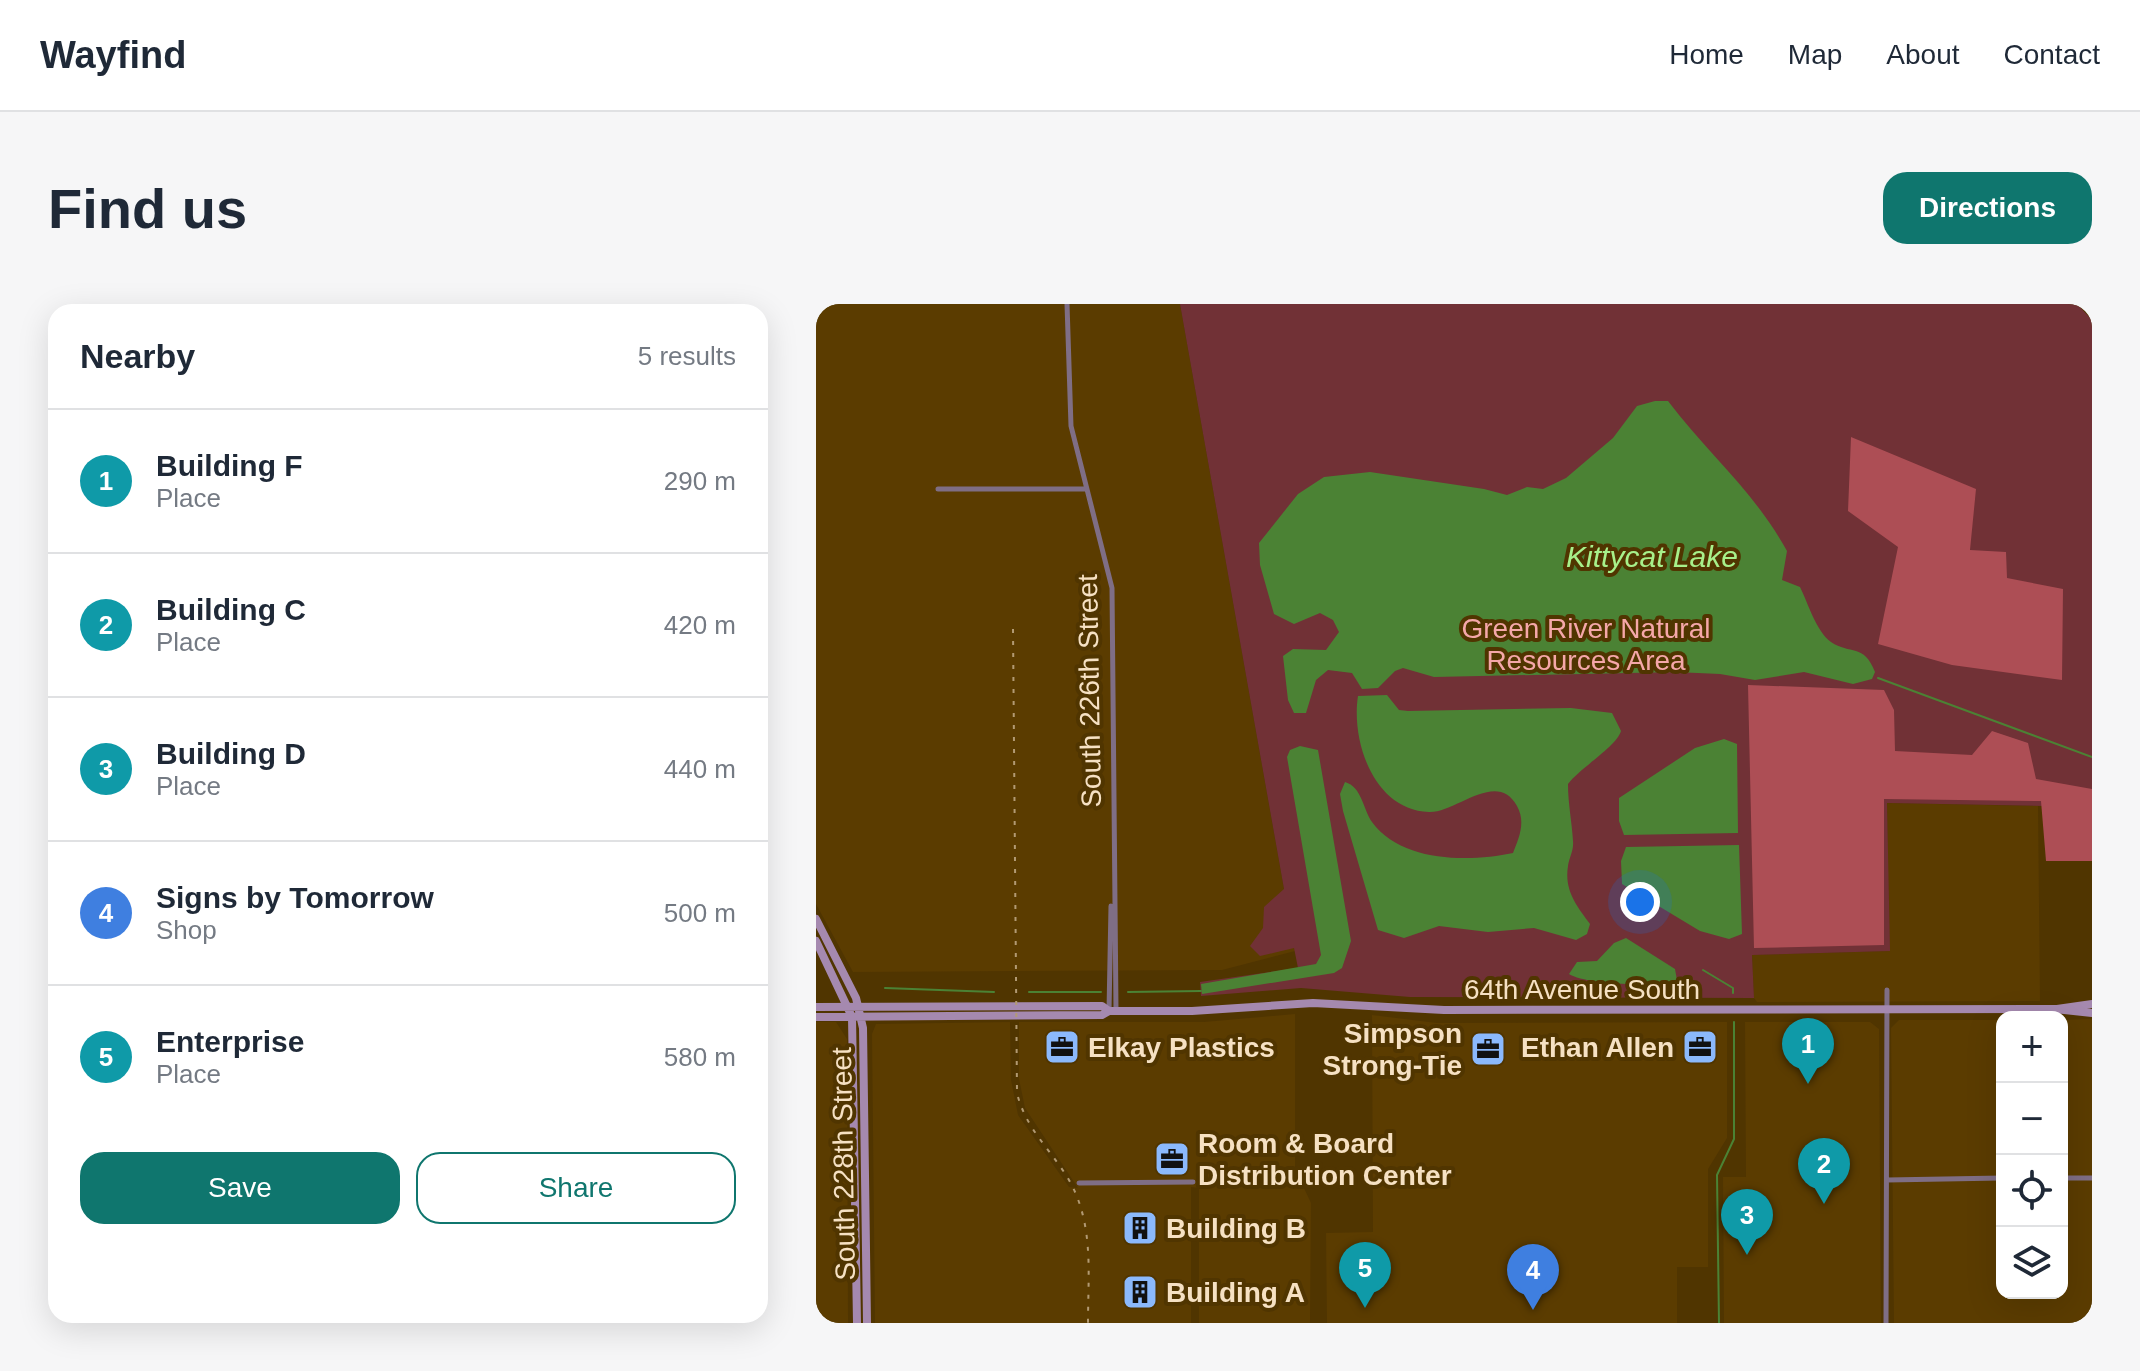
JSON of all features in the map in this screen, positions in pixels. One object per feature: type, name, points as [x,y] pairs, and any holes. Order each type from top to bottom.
[{"type":"street","name":"South 226th Street","points":[[1067,304],[1068,404],[1112,588],[1113,1010]]},
{"type":"street","points":[[938,489],[1086,489]]},
{"type":"street","name":"South 228th Street","points":[[816,919],[856,1012],[867,1323]]},
{"type":"street","name":"South 228th Street","points":[[816,941],[856,1012],[857,1323]]},
{"type":"street","points":[[819,1007],[835,998],[839,986]]},
{"type":"street","points":[[1886,1323],[1887,990]]},
{"type":"street","name":"64th Avenue South","points":[[816,1017],[856,1012],[1102,1006],[1113,1010],[1202,1010],[1313,1003],[1439,1010],[2055,1009],[2092,1013]]},
{"type":"street","name":"64th Avenue South","points":[[2055,1009],[2092,1004]]},
{"type":"street","name":"64th Avenue South","points":[[819,1007],[856,1012]]},
{"type":"street","points":[[1887,1180],[1996,1178]]},
{"type":"street","points":[[2068,1178],[2092,1178]]},
{"type":"street","points":[[1079,1183],[1193,1182]]},
{"type":"shaded area","points":[[816,304],[1180,304],[1295,951],[1222,970],[853,972],[816,904]]},
{"type":"shaded area","points":[[1851,437],[1976,489],[1970,550],[2006,552],[2007,578],[2063,589],[2062,680],[1952,665],[1878,644],[1898,547],[1848,511]]},
{"type":"shaded area","points":[[1748,685],[1884,690],[1894,710],[1895,751],[1972,755],[1992,731],[2028,743],[2036,779],[2092,789],[2092,861],[2046,861],[2041,801],[1884,799],[1884,945],[1754,948]]},
{"type":"shaded area","points":[[1887,803],[2038,806],[2040,1001],[1757,1002],[1754,998],[1752,955],[1889,951]]},
{"type":"shaded area","points":[[1295,1014],[1295,1169],[1311,1203],[1310,1323],[1199,1323],[1199,1188],[1191,1187],[1191,1323],[875,1323],[872,1034],[876,1024],[1010,1022],[1011,1080],[1018,1115],[1069,1187],[1078,1188],[1025,1108],[1019,1079],[1019,1022],[1204,1022]]},
{"type":"shaded area","points":[[1372,1015],[1437,1023],[1727,1022],[1727,1138],[1708,1169],[1708,1267],[1677,1267],[1677,1323],[1327,1323],[1326,1233],[1373,1232]]},
{"type":"shaded area","points":[[2092,1019],[2092,1323],[1894,1323],[1891,1028],[1899,1020],[1996,1020],[1996,1299],[2068,1299],[2068,1020]]},
{"type":"shaded area","points":[[816,1022],[836,1022],[847,1039],[848,1323],[816,1323]]},
{"type":"shaded area","points":[[1745,1022],[1870,1022],[1879,1029],[1881,1323],[1724,1323],[1723,1177],[1746,1177]]},
{"type":"green space","name":"Green River Natural Resources Area","points":[[1180,304],[2077,304],[2092,320],[2092,807],[1887,803],[1890,951],[1752,955],[1754,998],[1410,997],[1301,988],[1201,996],[1200,982],[1298,968],[1294,948],[1260,956],[1250,946],[1263,928],[1264,907],[1284,889]]},
{"type":"water","name":"Kittycat Lake","points":[[1668,401],[1746,491],[1787,551],[1782,580],[1800,587],[1817,624],[1831,642],[1866,657],[1875,672],[1872,679],[1853,684],[1804,672],[1755,680],[1720,674],[1675,672],[1434,677],[1403,668],[1395,671],[1378,688],[1362,689],[1352,673],[1328,670],[1316,680],[1306,713],[1294,713],[1288,700],[1283,656],[1293,649],[1326,650],[1339,632],[1333,620],[1320,613],[1294,624],[1274,614],[1260,565],[1259,543],[1298,494],[1324,477],[1370,472],[1507,495],[1527,487],[1543,489],[1566,478],[1613,438],[1637,406]]},
{"type":"water","points":[[1387,695],[1399,710],[1408,711],[1571,708],[1612,713],[1621,731],[1618,737],[1568,784],[1573,844],[1568,883],[1573,898],[1590,924],[1587,934],[1576,940],[1534,928],[1488,932],[1439,926],[1404,938],[1378,930],[1343,811],[1340,794],[1345,782],[1355,789],[1372,822],[1385,835],[1418,852],[1457,858],[1513,853],[1521,824],[1517,806],[1509,796],[1499,791],[1487,792],[1440,811],[1429,812],[1410,808],[1393,799],[1370,770],[1358,732],[1358,696]]},
{"type":"water","points":[[1724,739],[1737,744],[1738,833],[1624,835],[1619,821],[1619,798],[1695,748]]},
{"type":"water","points":[[1300,746],[1318,750],[1351,941],[1342,968],[1334,973],[1202,994],[1201,984],[1316,964],[1321,955],[1287,757],[1290,750]]},
{"type":"water","points":[[1739,845],[1742,934],[1729,939],[1700,931],[1622,884],[1621,861],[1626,847]]},
{"type":"water","points":[[1626,938],[1675,969],[1677,980],[1623,984],[1591,981],[1569,974],[1577,962],[1597,961],[1614,943]]},
{"type":"waterway","points":[[1878,678],[2092,757]]},
{"type":"waterway","points":[[1703,970],[1733,988],[1733,993]]},
{"type":"waterway","points":[[885,988],[994,992]]},
{"type":"waterway","points":[[1128,992],[1201,991]]},
{"type":"waterway","points":[[1029,992],[1101,992]]},
{"type":"waterway","points":[[1719,1323],[1717,1175],[1734,1139],[1734,1022]]},
{"type":"railway","points":[[1013,629],[1017,1093],[1031,1125],[1064,1172],[1081,1208],[1088,1245],[1088,1323]]},
{"type":"place","name":"Elkay Plastics","points":[[1062,1047]]},
{"type":"place","name":"Ethan Allen","points":[[1700,1047]]},
{"type":"place","name":"Simpson Strong-Tie","points":[[1488,1049]]},
{"type":"place","name":"Building F","points":[[1808,1084]]},
{"type":"place","name":"Room & Board Distribution Center","points":[[1172,1159]]},
{"type":"place","name":"Building C","points":[[1824,1204]]},
{"type":"place","name":"Building B","points":[[1140,1228]]},
{"type":"place","name":"Building D","points":[[1747,1255]]},
{"type":"place","name":"Building A","points":[[1140,1292]]},
{"type":"place","name":"Enterprise","points":[[1365,1308]]},
{"type":"place","name":"Signs by Tomorrow","points":[[1533,1310]]}]
